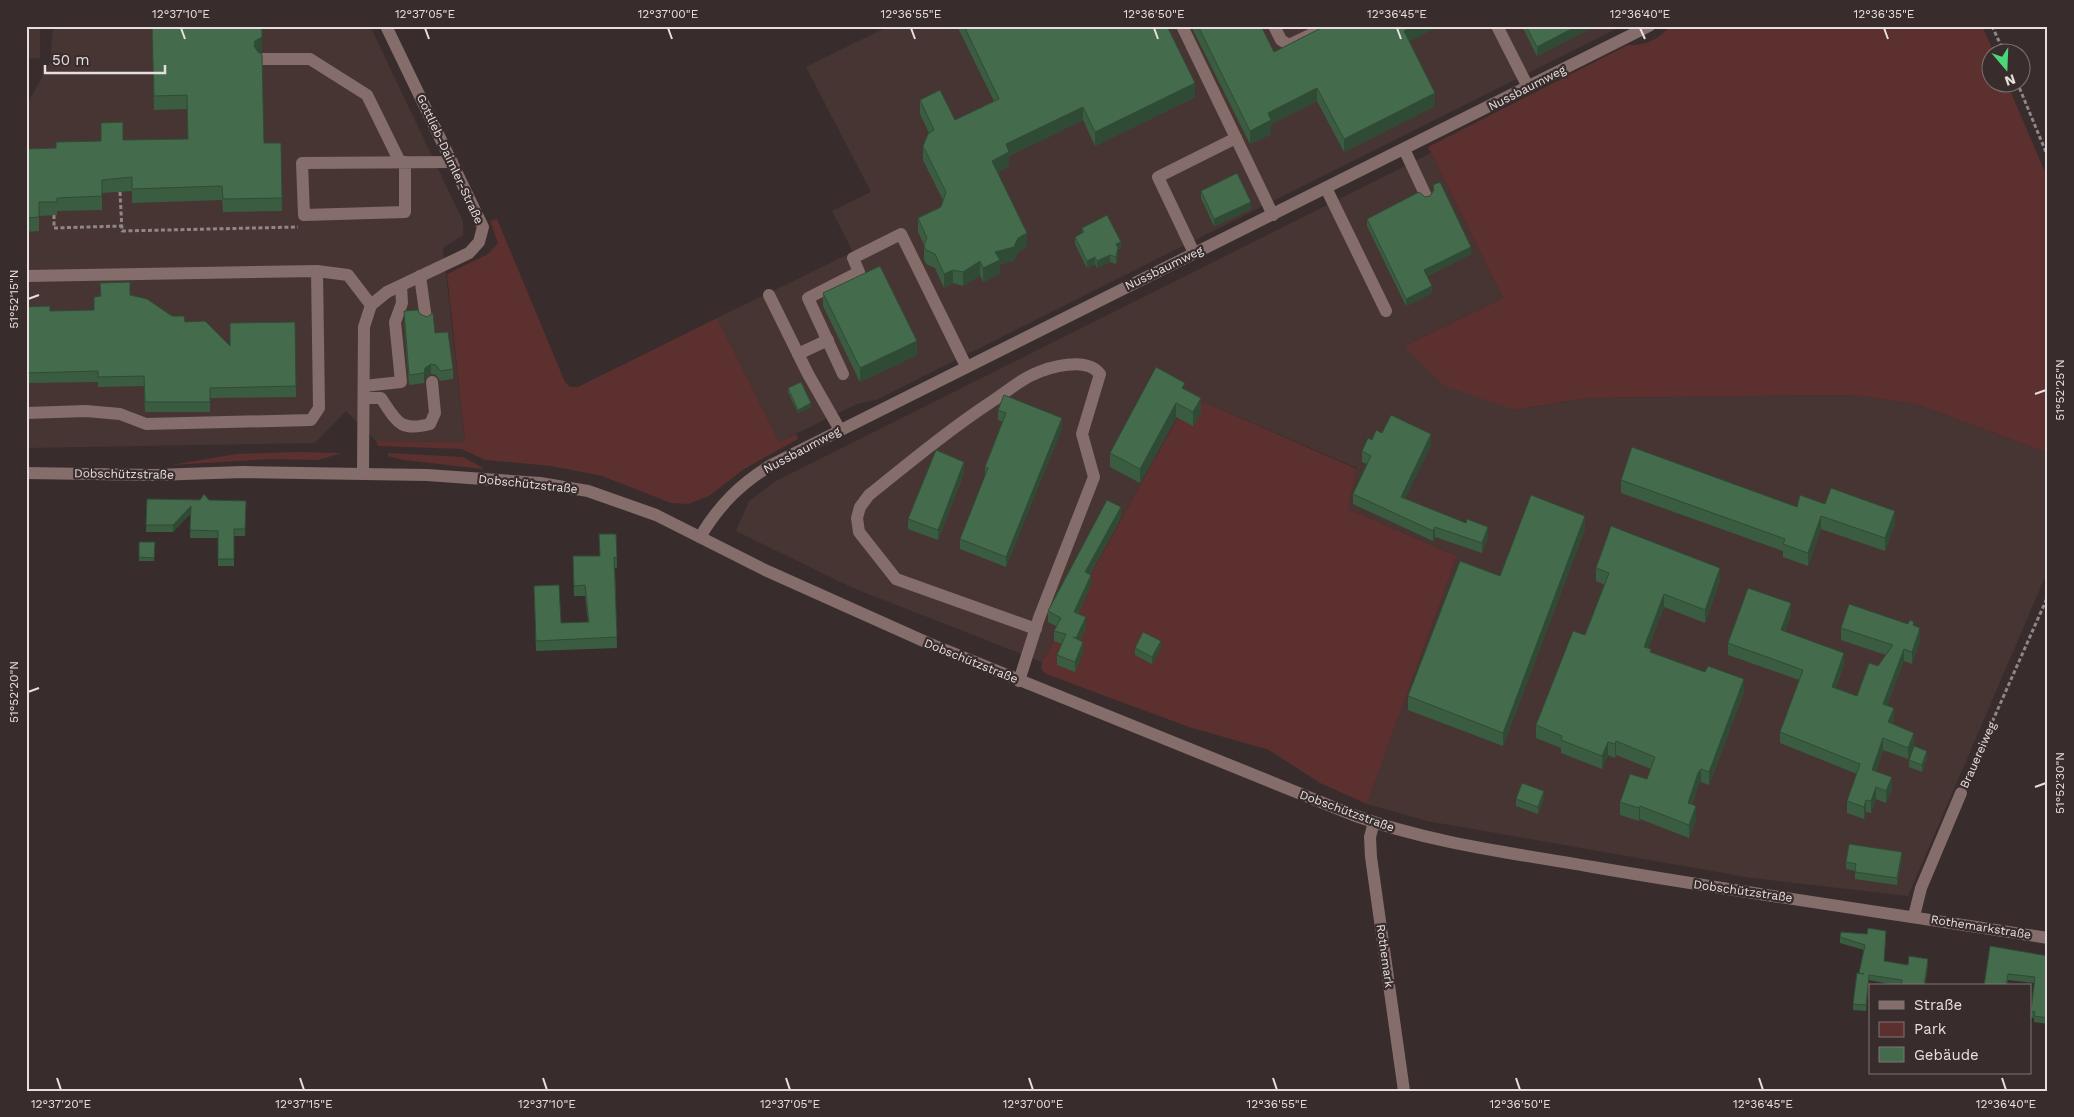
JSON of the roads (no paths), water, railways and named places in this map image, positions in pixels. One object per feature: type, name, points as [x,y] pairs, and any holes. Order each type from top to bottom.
[{"type":"street","name":"Gottlieb-Daimler-Straße","points":[[371,305],[387,292],[469,253],[479,242],[483,227],[386,26]]},
{"type":"street","points":[[1182,26],[1273,215]]},
{"type":"street","points":[[1274,26],[1281,40],[1289,44],[1329,26]]},
{"type":"street","points":[[1497,26],[1528,87]]},
{"type":"street","name":"Nussbaumweg","points":[[700,537],[723,503],[744,483],[773,464],[1649,26]]},
{"type":"street","points":[[262,59],[310,59],[367,95],[402,162],[404,212],[304,215],[302,163],[402,162],[452,162]]},
{"type":"street","points":[[1194,254],[1158,176],[1236,138]]},
{"type":"street","points":[[1404,150],[1426,196]]},
{"type":"street","points":[[1326,188],[1386,310]]},
{"type":"street","points":[[842,374],[808,298],[859,272],[853,258],[901,234],[966,366]]},
{"type":"street","points":[[26,413],[86,411],[120,414],[146,424],[311,420],[318,408],[316,271]]},
{"type":"street","points":[[26,276],[316,271],[348,275],[371,305],[364,327],[363,473]]},
{"type":"street","points":[[420,276],[426,319]]},
{"type":"street","points":[[364,392],[401,382],[395,322],[402,303],[401,286]]},
{"type":"street","points":[[768,295],[840,430]]},
{"type":"street","points":[[798,354],[828,340]]},
{"type":"street","points":[[1019,681],[1036,630],[1094,477],[1082,434],[1100,374],[1096,368],[1087,366],[1070,365],[1048,368],[1030,376],[953,427],[877,488],[864,500],[857,518],[859,532],[864,541],[896,579],[1036,630]]},
{"type":"street","points":[[364,392],[381,398],[398,423],[414,428],[430,424],[435,413],[432,382]]},
{"type":"street","name":"Dobschützstraße","points":[[26,472],[155,475],[243,472],[426,475],[565,486],[588,491],[642,509],[850,610],[1019,681],[1374,822],[1419,836],[1696,885],[1914,916]]},
{"type":"street","name":"Brauereiweg","points":[[1914,916],[1921,888],[1961,793]]},
{"type":"street","name":"Rothemark","points":[[1374,822],[1370,837],[1371,857],[1404,1091]]},
{"type":"street","name":"Rothemarkstraße","points":[[1914,916],[2048,938]]}]
